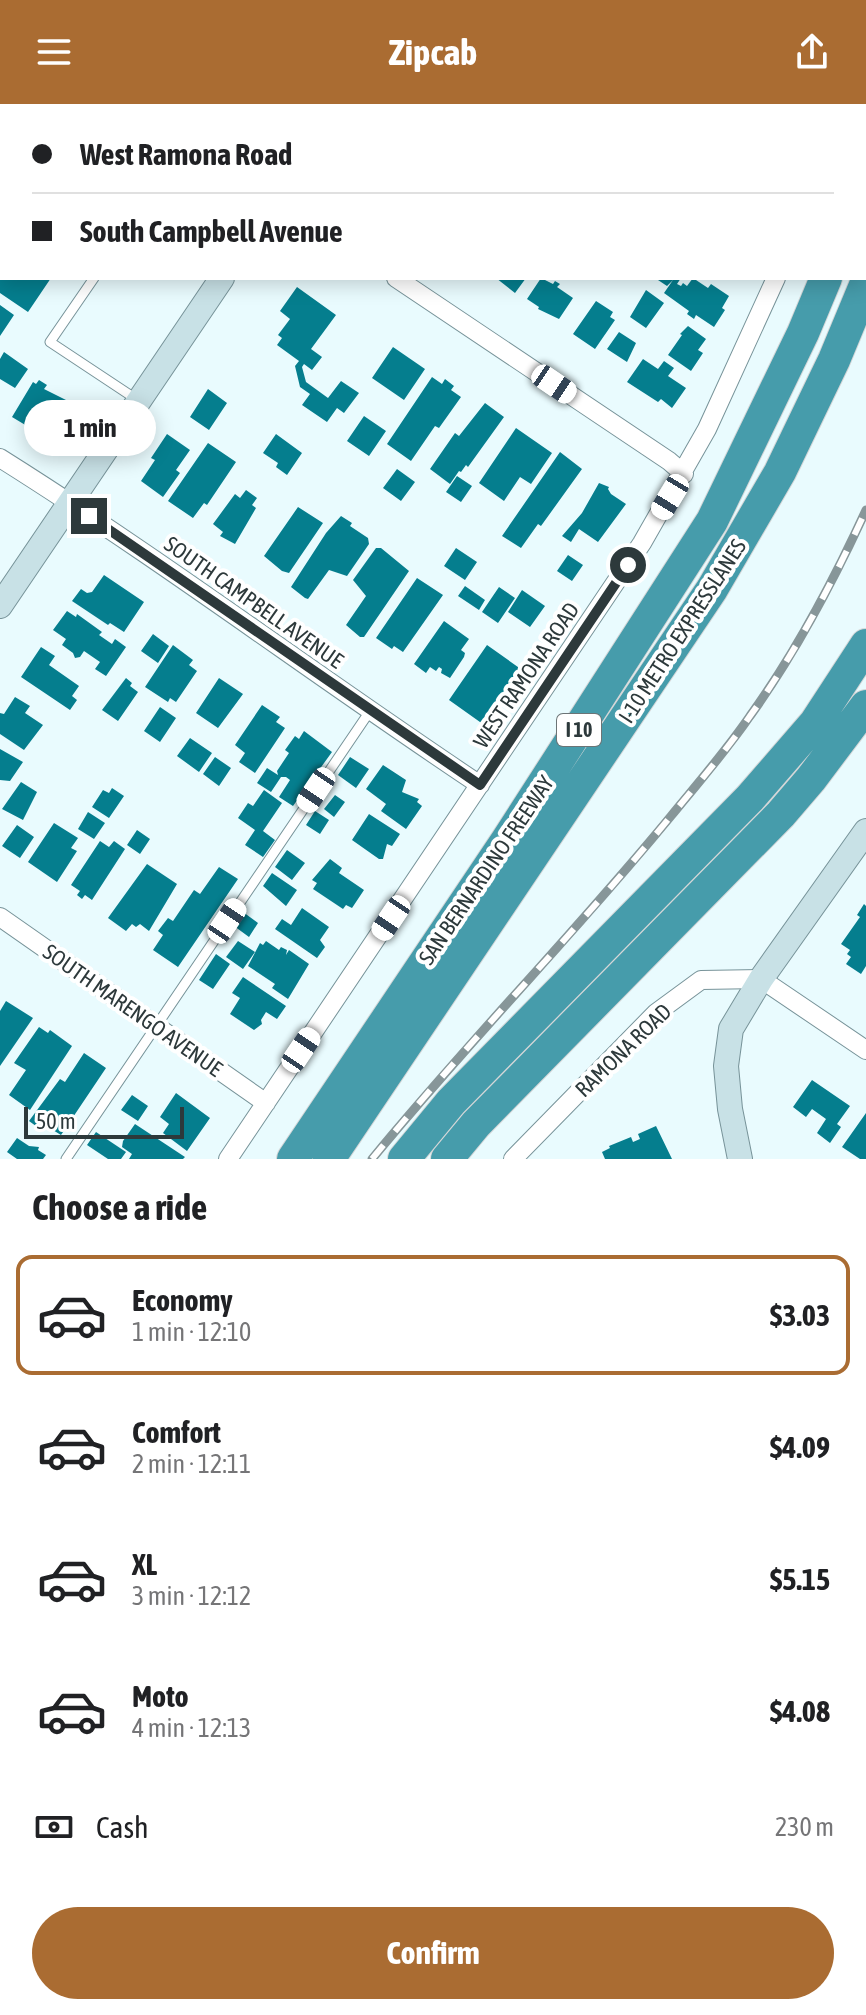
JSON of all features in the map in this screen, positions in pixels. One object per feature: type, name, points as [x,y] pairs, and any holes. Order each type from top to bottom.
[{"type":"highway","name":"SAN BERNARDINO FREEWAY","points":[[293,1159],[516,827],[712,521],[803,333],[825,280]]},
{"type":"highway","name":"I-10 METRO EXPRESSLANES","points":[[329,1159],[712,589],[780,472],[834,360],[866,283]]},
{"type":"highway","points":[[404,1159],[451,1102],[750,798],[815,723],[866,645]]},
{"type":"highway","points":[[447,1159],[476,1124],[781,814],[866,706]]},
{"type":"street","points":[[0,606],[221,280]]},
{"type":"street","points":[[399,280],[684,474]]},
{"type":"street","name":"WEST RAMONA ROAD","points":[[228,1159],[606,599],[684,474],[775,280]]},
{"type":"street","name":"SOUTH CAMPBELL AVENUE","points":[[0,458],[71,503],[480,785]]},
{"type":"street","points":[[740,1159],[730,1109],[726,1066],[731,1029],[761,979],[866,831]]},
{"type":"street","name":"SOUTH MARENGO AVENUE","points":[[0,917],[266,1103]]},
{"type":"street","points":[[761,979],[866,1050]]},
{"type":"street","name":"RAMONA ROAD","points":[[513,1159],[656,1013],[701,980],[761,979]]},
{"type":"lane","points":[[93,280],[50,342],[140,402]]},
{"type":"lane","points":[[66,1159],[370,711]]},
{"type":"building","points":[[0,280],[50,280],[28,312],[0,293]]},
{"type":"building","points":[[499,280],[525,280],[515,293]]},
{"type":"building","points":[[540,280],[553,284],[555,281],[560,284],[557,287],[573,298],[559,319],[538,309],[527,299]]},
{"type":"building","points":[[658,280],[673,280],[667,286]]},
{"type":"building","points":[[673,280],[680,280],[677,284],[687,286],[692,280],[696,280],[708,288],[711,284],[729,296],[722,308],[725,310],[714,327],[696,315],[694,319],[687,314],[689,311],[664,293]]},
{"type":"building","points":[[297,287],[336,315],[311,349],[322,357],[312,370],[304,364],[302,367],[306,382],[328,398],[341,381],[359,393],[344,413],[337,408],[327,422],[302,405],[310,394],[300,387],[295,366],[299,361],[277,345],[282,338],[278,335],[290,319],[280,311]]},
{"type":"building","points":[[646,290],[664,303],[646,328],[630,317]]},
{"type":"building","points":[[596,301],[613,312],[610,317],[615,320],[595,349],[573,334]]},
{"type":"building","points":[[0,305],[14,315],[0,336]]},
{"type":"building","points":[[688,326],[706,339],[698,350],[703,353],[691,371],[668,355]]},
{"type":"building","points":[[619,332],[636,343],[627,362],[607,349]]},
{"type":"building","points":[[393,347],[425,369],[404,400],[372,378]]},
{"type":"building","points":[[4,352],[28,369],[15,388],[0,379],[0,359]]},
{"type":"building","points":[[643,359],[658,369],[664,361],[674,368],[668,376],[686,388],[672,408],[627,382]]},
{"type":"building","points":[[432,377],[442,384],[445,379],[454,386],[451,390],[461,397],[439,428],[435,426],[411,461],[387,444]]},
{"type":"building","points":[[39,380],[47,385],[44,389],[70,402],[54,429],[31,419],[27,426],[12,417],[33,382],[36,384]]},
{"type":"building","points":[[208,389],[227,403],[209,430],[190,417]]},
{"type":"building","points":[[485,403],[504,417],[468,467],[466,465],[459,471],[450,484],[430,469],[455,433],[459,436]]},
{"type":"building","points":[[364,416],[386,431],[369,456],[347,441]]},
{"type":"building","points":[[516,428],[552,453],[531,484],[520,477],[504,501],[479,483]]},
{"type":"building","points":[[167,434],[190,450],[176,470],[180,473],[163,497],[141,481]]},
{"type":"building","points":[[276,434],[302,453],[287,475],[276,467],[278,463],[263,453]]},
{"type":"building","points":[[208,443],[236,462],[207,505],[204,503],[193,518],[168,501]]},
{"type":"building","points":[[560,452],[582,469],[521,548],[502,536]]},
{"type":"building","points":[[397,469],[415,482],[401,501],[383,488]]},
{"type":"building","points":[[457,476],[472,486],[461,502],[446,492]]},
{"type":"building","points":[[599,483],[609,487],[611,494],[626,504],[598,542],[579,529],[571,542],[562,536],[582,513]]},
{"type":"building","points":[[246,490],[257,498],[252,505],[256,508],[235,544],[220,536],[223,532],[213,524],[235,494],[240,498]]},
{"type":"building","points":[[298,507],[323,523],[289,573],[264,556]]},
{"type":"building","points":[[341,516],[368,538],[369,544],[347,576],[329,570],[308,599],[305,598],[291,587],[326,533]]},
{"type":"building","points":[[376,548],[381,548],[409,571],[364,637],[360,637],[346,625],[366,596],[353,580]]},
{"type":"building","points":[[456,548],[477,562],[465,580],[444,566]]},
{"type":"building","points":[[568,555],[583,565],[572,581],[557,571]]},
{"type":"building","points":[[104,575],[144,602],[124,632],[72,601],[81,589],[92,592]]},
{"type":"building","points":[[417,578],[443,595],[403,652],[394,646],[392,649],[376,638]]},
{"type":"building","points":[[465,586],[485,600],[479,610],[458,596]]},
{"type":"building","points":[[499,587],[515,598],[498,623],[482,612]]},
{"type":"building","points":[[522,590],[545,606],[530,627],[508,612]]},
{"type":"building","points":[[67,611],[76,617],[77,614],[102,632],[99,635],[112,644],[115,639],[126,647],[106,676],[95,669],[100,662],[84,651],[75,658],[62,645],[66,639],[53,630]]},
{"type":"building","points":[[444,621],[469,639],[461,650],[465,653],[464,657],[450,678],[441,673],[439,667],[436,671],[430,667],[426,673],[414,664]]},
{"type":"building","points":[[153,634],[169,646],[158,663],[141,651]]},
{"type":"building","points":[[173,645],[193,660],[189,665],[197,671],[176,702],[170,698],[168,702],[145,687]]},
{"type":"building","points":[[487,645],[525,672],[487,727],[449,700]]},
{"type":"building","points":[[41,647],[55,656],[49,665],[79,686],[72,696],[77,700],[70,710],[21,677]]},
{"type":"building","points":[[126,678],[138,692],[118,721],[102,710]]},
{"type":"building","points":[[219,678],[243,694],[218,728],[196,713]]},
{"type":"building","points":[[15,697],[30,706],[25,713],[43,725],[24,750],[0,734],[0,713],[4,714]]},
{"type":"building","points":[[262,705],[280,717],[276,722],[285,728],[255,773],[239,762],[245,753],[235,745]]},
{"type":"building","points":[[160,707],[176,718],[160,742],[144,731]]},
{"type":"building","points":[[304,731],[332,752],[293,806],[279,797],[290,780],[286,777],[281,777],[271,792],[257,783],[267,768],[278,775],[277,771],[289,753],[285,750],[295,736],[299,739]]},
{"type":"building","points":[[190,738],[212,753],[199,772],[177,756]]},
{"type":"building","points":[[0,749],[23,762],[10,781],[0,780]]},
{"type":"building","points":[[215,757],[231,768],[219,786],[203,774]]},
{"type":"building","points":[[350,757],[369,769],[356,788],[338,775]]},
{"type":"building","points":[[383,765],[406,780],[402,792],[419,799],[417,802],[422,806],[406,829],[381,811],[386,804],[366,789]]},
{"type":"building","points":[[21,782],[37,792],[23,820],[2,809]]},
{"type":"building","points":[[112,788],[124,796],[109,818],[92,807],[103,790],[109,793]]},
{"type":"building","points":[[264,790],[282,803],[263,831],[275,840],[263,857],[245,845],[255,830],[238,818],[248,803],[253,806]]},
{"type":"building","points":[[335,795],[345,802],[334,817],[324,809]]},
{"type":"building","points":[[315,811],[329,820],[320,834],[306,825]]},
{"type":"building","points":[[88,812],[105,823],[94,839],[78,829]]},
{"type":"building","points":[[369,814],[400,834],[392,846],[387,844],[383,859],[352,840]]},
{"type":"building","points":[[54,823],[78,838],[71,848],[77,851],[57,882],[28,862]]},
{"type":"building","points":[[17,825],[34,837],[20,858],[2,846]]},
{"type":"building","points":[[137,830],[150,839],[140,854],[127,845]]},
{"type":"building","points":[[100,841],[109,847],[114,841],[125,849],[92,900],[85,895],[82,899],[77,895],[80,891],[71,885]]},
{"type":"building","points":[[287,850],[305,863],[292,880],[275,867]]},
{"type":"building","points":[[330,859],[342,868],[339,873],[364,890],[352,908],[346,905],[343,909],[313,889],[317,883],[312,880]]},
{"type":"building","points":[[147,864],[177,884],[149,931],[140,924],[136,927],[132,924],[126,931],[108,918]]},
{"type":"building","points":[[219,867],[238,879],[178,967],[153,950],[163,935],[158,931],[168,918],[173,921],[194,890],[200,894]]},
{"type":"building","points":[[272,873],[297,890],[286,906],[263,886]]},
{"type":"building","points":[[864,904],[866,966],[861,974],[846,964],[851,957],[847,954],[850,950],[841,944],[860,917],[857,915]]},
{"type":"building","points":[[302,908],[329,927],[320,940],[325,947],[317,958],[275,929],[282,919],[291,925]]},
{"type":"building","points":[[243,912],[258,923],[249,937],[234,926]]},
{"type":"building","points":[[238,941],[255,952],[243,969],[226,957]]},
{"type":"building","points":[[266,941],[279,950],[281,947],[287,950],[286,955],[289,950],[309,964],[288,999],[272,988],[275,984],[248,966],[260,943],[263,945]]},
{"type":"building","points":[[216,954],[230,964],[213,989],[199,980]]},
{"type":"building","points":[[243,977],[286,1006],[277,1019],[266,1012],[262,1024],[254,1030],[230,1014],[240,998],[232,993]]},
{"type":"building","points":[[6,1001],[33,1018],[0,1066],[0,1011]]},
{"type":"building","points":[[39,1027],[48,1033],[50,1030],[72,1046],[30,1110],[9,1095],[26,1070],[14,1063]]},
{"type":"building","points":[[84,1053],[106,1068],[61,1135],[43,1124],[40,1129],[29,1121],[60,1079],[65,1082]]},
{"type":"building","points":[[812,1080],[850,1106],[837,1124],[841,1127],[830,1143],[817,1133],[826,1119],[812,1109],[806,1117],[793,1107]]},
{"type":"building","points":[[176,1093],[210,1118],[187,1151],[163,1133],[169,1124],[160,1117]]},
{"type":"building","points":[[132,1095],[148,1106],[138,1121],[121,1110]]},
{"type":"building","points":[[866,1113],[866,1159],[860,1159],[842,1147]]},
{"type":"building","points":[[135,1124],[185,1157],[129,1159],[132,1154],[122,1147],[123,1141]]},
{"type":"building","points":[[656,1126],[672,1159],[605,1159],[602,1152],[609,1146],[631,1137],[633,1142],[640,1139],[638,1134]]},
{"type":"building","points":[[96,1132],[126,1152],[121,1159],[108,1159],[87,1145]]},
{"type":"building","points":[[17,1138],[29,1146],[39,1147],[38,1150],[46,1155],[43,1159],[17,1159],[7,1152]]},
{"type":"railway","points":[[372,1159],[635,860],[731,742],[798,642],[866,510]]},
{"type":"route","points":[[89,516],[480,785],[628,565]]}]
